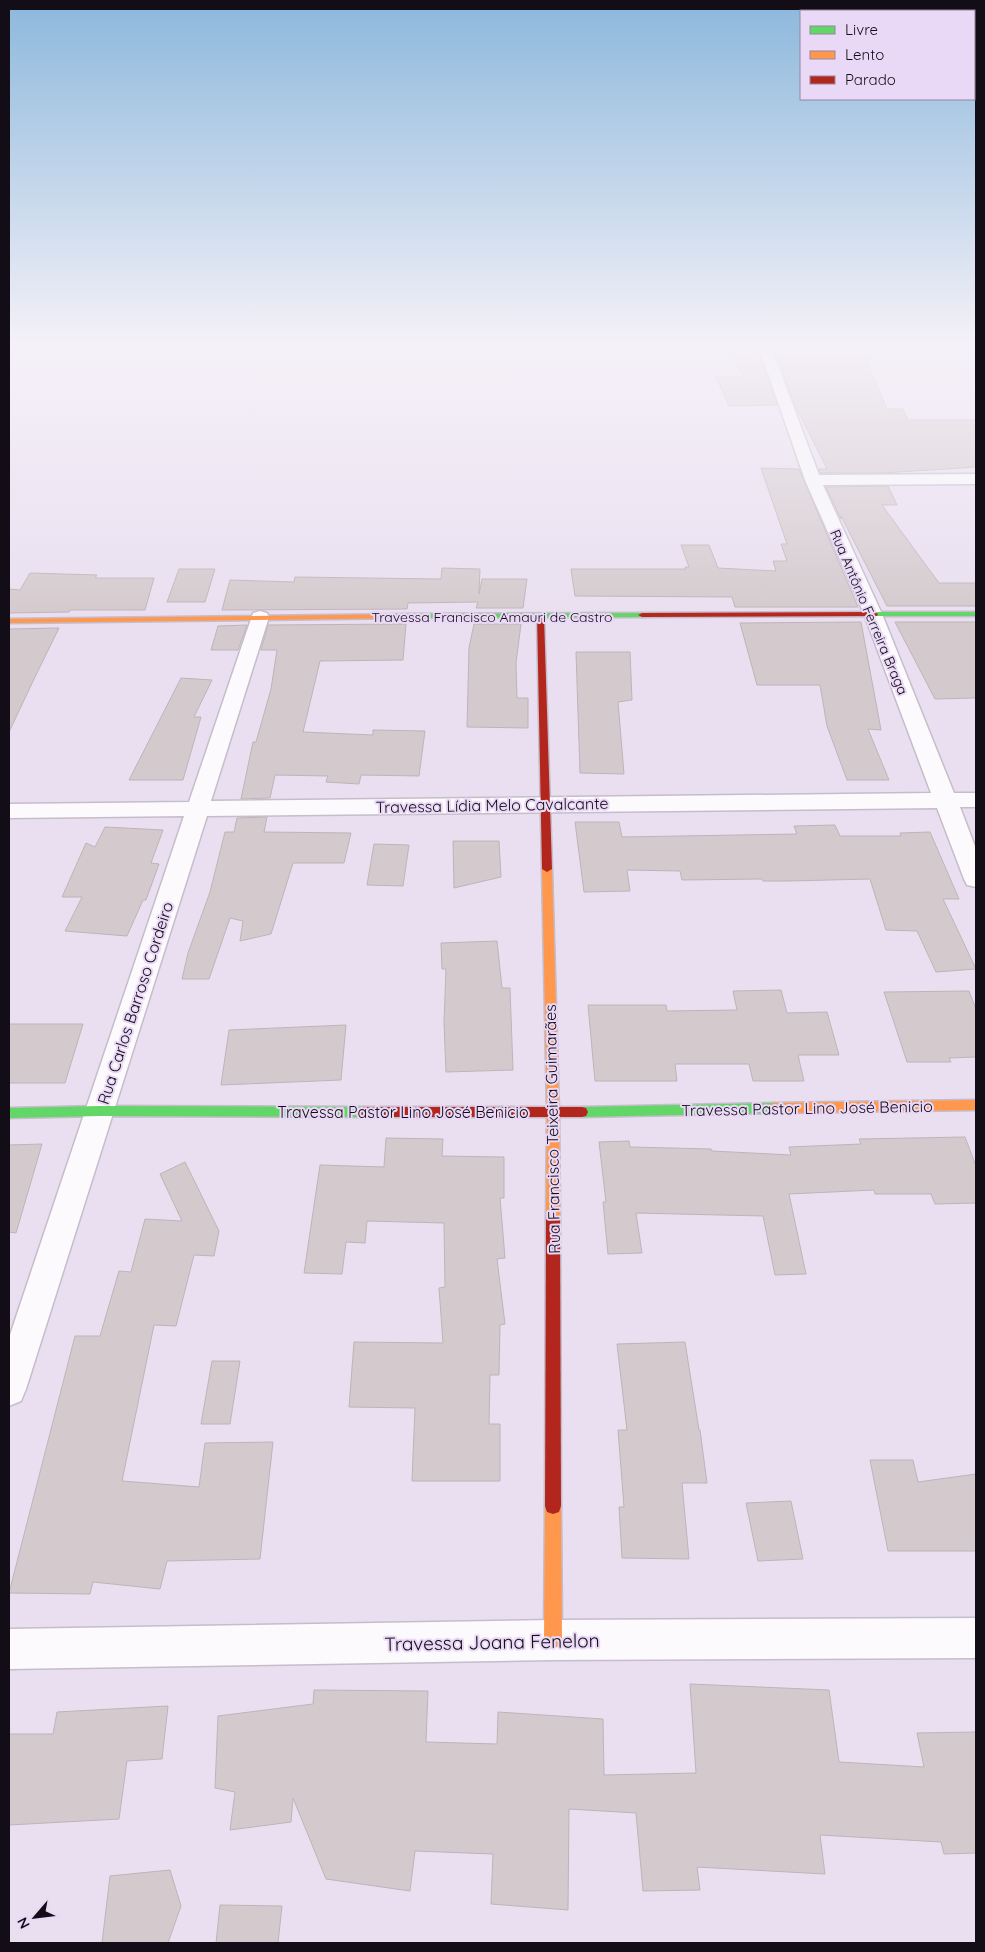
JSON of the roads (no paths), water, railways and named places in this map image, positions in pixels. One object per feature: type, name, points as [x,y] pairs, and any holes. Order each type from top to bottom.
[{"type":"street","name":"Rua Antônio Ferreira Braga","points":[[797,435],[813,480],[873,614],[976,879]]},
{"type":"street","points":[[813,480],[976,479]]},
{"type":"street","name":"Travessa Francisco Amauri de Castro","points":[[9,621],[260,617],[976,614]]},
{"type":"street","name":"Rua Carlos Barroso Cordeiro","points":[[9,1389],[260,617]]},
{"type":"street","name":"Rua Francisco Teixeira Guimarães","points":[[540,617],[553,1112],[553,1640]]},
{"type":"street","name":"Travessa Lídia Melo Cavalcante","points":[[9,811],[976,800]]},
{"type":"street","name":"Travessa Pastor Lino José Benicio","points":[[9,1113],[100,1111],[553,1112],[976,1105]]},
{"type":"street","name":"Travessa Joana Fenelon","points":[[9,1650],[553,1640],[976,1638]]}]
